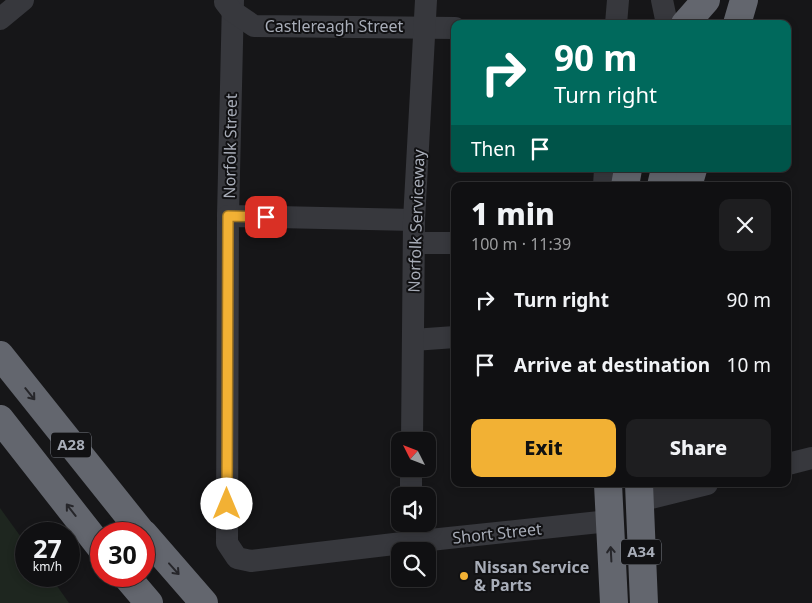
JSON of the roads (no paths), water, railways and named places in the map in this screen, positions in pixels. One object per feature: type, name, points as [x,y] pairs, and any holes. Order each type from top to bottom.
[{"type":"highway","points":[[688,20],[706,0]]},
{"type":"highway","points":[[738,20],[744,0]]},
{"type":"highway","name":"A28","points":[[0,355],[134,522]]},
{"type":"highway","name":"A28","points":[[0,419],[90,534]]},
{"type":"highway","name":"A34","points":[[608,487],[614,603]]},
{"type":"highway","name":"A34","points":[[639,492],[644,603]]},
{"type":"highway","name":"A28","points":[[155,547],[204,603]]},
{"type":"highway","points":[[135,587],[149,603]]},
{"type":"street","points":[[0,19],[23,0]]},
{"type":"street","name":"Norfolk Serviceway","points":[[412,432],[414,231],[426,0]]},
{"type":"street","points":[[616,20],[618,0]]},
{"type":"street","points":[[662,0],[666,20]]},
{"type":"street","name":"Castlereagh Street","points":[[230,4],[254,26],[451,28]]},
{"type":"street","name":"Norfolk Street","points":[[230,4],[226,543],[237,558]]},
{"type":"street","points":[[228,216],[414,231],[451,242]]},
{"type":"street","points":[[413,340],[451,336]]},
{"type":"street","points":[[791,463],[812,458]]},
{"type":"street","points":[[639,492],[681,487]]},
{"type":"street","name":"Short Street","points":[[237,558],[251,561],[411,533],[609,522]]},
{"type":"place","name":"Nissan Service & Parts","points":[[464,576]]}]
